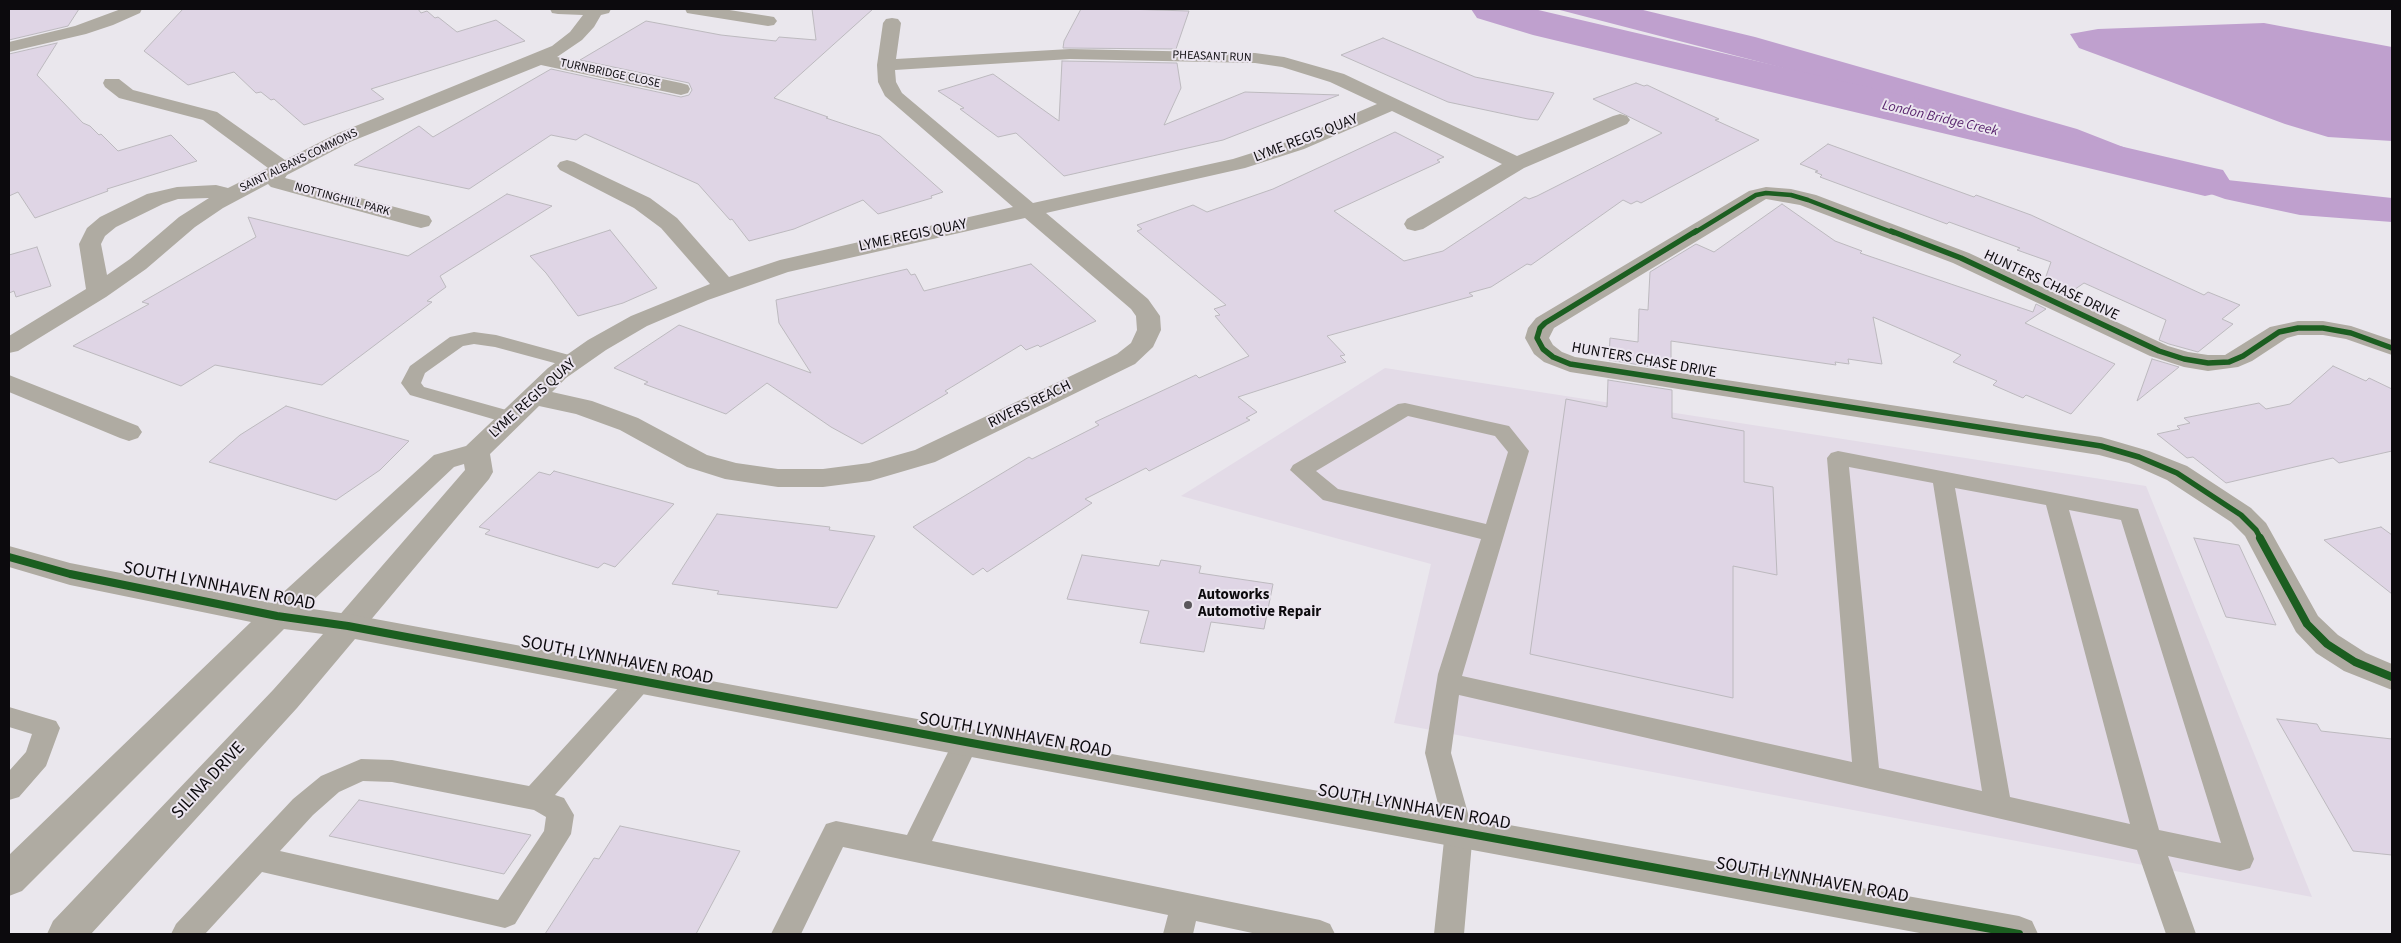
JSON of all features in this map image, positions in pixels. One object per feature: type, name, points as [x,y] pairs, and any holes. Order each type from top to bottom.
[{"type":"street","points":[[9,47],[80,30],[134,9]]},
{"type":"street","points":[[558,9],[598,10]]},
{"type":"street","points":[[693,9],[768,21]]},
{"type":"street","name":"SAINT ALBANS COMMONS","points":[[9,346],[98,292],[138,264],[187,222],[230,195],[343,138],[539,60],[558,50],[576,36],[598,10]]},
{"type":"street","name":"RIVERS REACH","points":[[532,396],[583,407],[629,424],[698,461],[735,472],[778,478],[824,478],[870,472],[925,456],[1126,359],[1141,347],[1149,330],[1148,316],[1140,304],[894,96],[887,82],[886,65],[892,23]]},
{"type":"street","name":"PHEASANT RUN","points":[[886,65],[1070,54],[1254,58],[1312,69],[1337,78],[1517,164]]},
{"type":"street","name":"TURNBRIDGE CLOSE","points":[[539,60],[681,90]]},
{"type":"street","points":[[112,82],[126,94],[210,116],[277,163],[279,169]]},
{"type":"street","name":"LYME REGIS QUAY","points":[[277,616],[444,461],[476,452],[532,396],[573,362],[597,345],[640,321],[724,286],[780,267],[1238,164],[1297,145],[1392,104]]},
{"type":"street","points":[[1415,224],[1517,164],[1620,120]]},
{"type":"street","points":[[567,166],[642,203],[669,223],[724,286]]},
{"type":"street","name":"NOTTINGHILL PARK","points":[[279,169],[275,178],[278,183],[421,221]]},
{"type":"street","points":[[98,292],[90,244],[95,233],[108,222],[155,199],[177,193],[216,191],[230,195]]},
{"type":"street","name":"HUNTERS CHASE DRIVE","points":[[2392,348],[2351,333],[2323,328],[2298,328],[2279,332],[2243,356],[2229,362],[2208,363],[2184,359],[2159,351],[1961,258],[1800,197],[1782,193],[1756,195],[1545,323],[1540,328],[1538,338],[1543,349],[1553,357],[1570,364],[2101,446],[2139,457],[2177,473],[2240,515],[2256,530],[2307,624],[2327,644],[2355,662],[2392,677]]},
{"type":"street","points":[[9,383],[129,432]]},
{"type":"street","points":[[348,626],[479,472],[476,452]]},
{"type":"street","name":"SOUTH LYNNHAVEN ROAD","points":[[9,557],[70,574],[277,616],[348,626],[966,742],[2019,934]]},
{"type":"street","points":[[9,880],[277,616]]},
{"type":"street","name":"SILINA DRIVE","points":[[70,934],[279,706],[348,626]]},
{"type":"lane","points":[[510,418],[417,391],[411,383],[417,370],[457,342],[474,338],[496,341],[573,362]]},
{"type":"lane","points":[[1449,934],[1459,831],[1438,752],[1449,683],[1494,534],[1519,451],[1502,431],[1405,409],[1301,470],[1332,495],[1494,534]]},
{"type":"lane","points":[[1449,683],[1867,777],[1998,806],[2148,840],[2240,859],[2130,514],[1838,458],[1867,777]]},
{"type":"lane","points":[[1944,478],[1998,806]]},
{"type":"lane","points":[[2055,500],[2148,840],[2181,934]]},
{"type":"lane","points":[[535,799],[640,681]]},
{"type":"lane","points":[[9,717],[47,728],[37,758],[9,789]]},
{"type":"lane","points":[[914,850],[966,742]]},
{"type":"lane","points":[[186,934],[256,858],[303,807],[330,784],[361,770],[392,770],[535,799],[554,806],[560,815],[557,834],[504,915],[256,858]]},
{"type":"lane","points":[[786,934],[836,833],[1320,934]]},
{"type":"lane","points":[[1178,934],[1185,906]]},
{"type":"shaded area","points":[[1556,9],[1639,9],[1755,37],[2077,129],[2200,177],[2392,198],[2392,222],[2300,215],[2225,199],[2049,137]]},
{"type":"shaded area","points":[[2264,23],[2392,47],[2392,141],[2328,137],[2285,124],[2079,48],[2070,34],[2098,29]]},
{"type":"shaded area","points":[[1385,368],[2146,486],[2312,897],[1394,723],[1431,564],[1181,496]]},
{"type":"building","points":[[9,9],[79,9],[68,26],[9,40]]},
{"type":"building","points":[[183,9],[418,9],[421,13],[427,11],[435,18],[438,17],[457,32],[496,20],[525,41],[371,89],[384,99],[304,125],[274,99],[271,100],[261,92],[256,93],[234,72],[188,85],[144,51]]},
{"type":"building","points":[[812,9],[873,9],[774,98],[880,136],[943,192],[931,196],[932,198],[878,214],[863,200],[794,229],[749,241],[732,219],[730,220],[698,184],[585,134],[576,140],[551,135],[469,189],[354,165],[419,126],[433,137],[551,69],[681,97],[689,95],[692,90],[689,83],[580,60],[646,21],[721,35],[776,41],[779,37],[816,40]]},
{"type":"building","points":[[1081,9],[1189,11],[1176,49],[1063,48],[1064,41]]},
{"type":"building","points":[[1383,38],[1475,77],[1554,93],[1538,120],[1528,119],[1448,102],[1341,55]]},
{"type":"building","points":[[57,43],[37,75],[83,123],[90,126],[99,135],[101,134],[118,151],[171,135],[197,161],[107,189],[108,191],[35,218],[18,192],[9,196],[9,54]]},
{"type":"building","points":[[1062,61],[1177,63],[1181,88],[1164,125],[1245,92],[1339,95],[1223,140],[1064,176],[1016,133],[998,137],[960,109],[964,108],[938,91],[993,74],[1059,121]]},
{"type":"building","points":[[1636,83],[1644,86],[1647,85],[1759,140],[1641,203],[1637,201],[1631,204],[1623,200],[1531,265],[1527,264],[1491,287],[1469,293],[1473,296],[1327,336],[1345,355],[1340,356],[1346,362],[1238,397],[1257,412],[1246,418],[1250,420],[1149,471],[1146,468],[1085,499],[1092,503],[987,572],[983,568],[973,575],[913,527],[1029,457],[1032,459],[1099,425],[1095,422],[1196,375],[1199,378],[1249,356],[1215,316],[1220,315],[1214,309],[1226,305],[1137,231],[1142,229],[1137,225],[1193,205],[1207,212],[1273,189],[1395,132],[1444,157],[1437,160],[1440,162],[1334,211],[1404,261],[1443,251],[1525,197],[1529,199],[1537,196],[1662,133],[1593,99]]},
{"type":"building","points":[[1828,144],[1974,197],[1976,195],[2031,215],[2204,295],[2208,292],[2240,305],[2222,319],[2233,324],[2198,352],[2159,340],[2166,320],[2084,283],[2065,296],[2043,285],[2051,262],[2017,250],[2020,248],[1949,222],[1947,224],[1820,177],[1822,175],[1815,172],[1818,171],[1800,164]]},
{"type":"building","points":[[507,194],[552,206],[440,276],[446,287],[427,301],[432,302],[322,385],[215,365],[181,386],[73,346],[149,304],[142,302],[256,237],[248,217],[408,256]]},
{"type":"building","points":[[1782,204],[1835,241],[1862,251],[1860,253],[2033,312],[2036,304],[2046,309],[2025,323],[2115,364],[2071,414],[2026,395],[2023,398],[1993,385],[1997,381],[1953,362],[1961,355],[1873,317],[1882,364],[1848,359],[1849,364],[1835,362],[1836,365],[1671,341],[1671,370],[1609,360],[1610,338],[1638,342],[1639,309],[1648,310],[1650,272],[1696,244],[1714,252]]},
{"type":"building","points":[[610,230],[657,288],[623,303],[578,316],[546,273],[530,256]]},
{"type":"building","points":[[37,247],[51,286],[16,297],[14,291],[9,293],[9,255]]},
{"type":"building","points":[[1031,264],[1096,321],[1040,347],[1038,345],[1026,350],[1021,345],[945,391],[948,393],[862,444],[831,427],[767,383],[726,414],[644,384],[648,382],[614,368],[679,325],[811,373],[779,323],[776,300],[907,269],[911,275],[915,274],[924,291]]},
{"type":"building","points":[[2152,359],[2179,367],[2137,401]]},
{"type":"building","points":[[2333,366],[2366,381],[2369,378],[2392,389],[2392,451],[2339,463],[2333,458],[2226,483],[2193,457],[2187,458],[2157,434],[2180,429],[2177,426],[2190,423],[2184,418],[2259,403],[2266,409],[2290,404]]},
{"type":"building","points":[[1608,380],[1672,390],[1672,418],[1744,431],[1744,482],[1773,487],[1777,575],[1733,566],[1733,698],[1530,654],[1566,399],[1607,407]]},
{"type":"building","points":[[286,406],[409,441],[380,470],[336,500],[209,462],[240,435]]},
{"type":"building","points":[[554,471],[674,504],[615,567],[604,563],[598,568],[485,534],[490,530],[479,527],[539,472],[550,475]]},
{"type":"building","points":[[717,514],[830,527],[829,530],[875,536],[837,608],[717,594],[719,591],[672,584]]},
{"type":"building","points":[[2381,527],[2392,535],[2392,594],[2324,540]]},
{"type":"building","points":[[2194,538],[2239,545],[2276,625],[2226,617]]},
{"type":"building","name":"Autoworks Automotive Repair","points":[[1082,555],[1159,566],[1161,560],[1201,566],[1199,573],[1273,584],[1264,629],[1211,622],[1204,652],[1140,643],[1149,611],[1067,599]]},
{"type":"building","points":[[2277,719],[2317,724],[2321,731],[2392,739],[2392,855],[2353,851]]},
{"type":"building","points":[[359,800],[531,835],[504,874],[329,836]]},
{"type":"building","points":[[620,826],[740,851],[696,934],[545,934],[594,858],[599,859]]},
{"type":"waterway","name":"London Bridge Creek","points":[[1491,9],[1548,26],[2205,181]]},
{"type":"cycle path","points":[[2392,348],[2351,333],[2323,328],[2298,328],[2279,332],[2243,356],[2229,362],[2208,363],[2184,359],[2159,351],[1961,258],[1808,200],[1791,195],[1766,193],[1756,195],[1545,323],[1540,328],[1537,338],[1543,349],[1553,357],[1570,364],[2101,446],[2139,457],[2177,473],[2241,515],[2256,530],[2307,624],[2327,644],[2355,662],[2392,677]]},
{"type":"cycle path","points":[[9,557],[70,574],[277,616],[348,626],[966,742],[2019,934]]},
{"type":"place","name":"Autoworks Automotive Repair","points":[[1188,605]]}]
